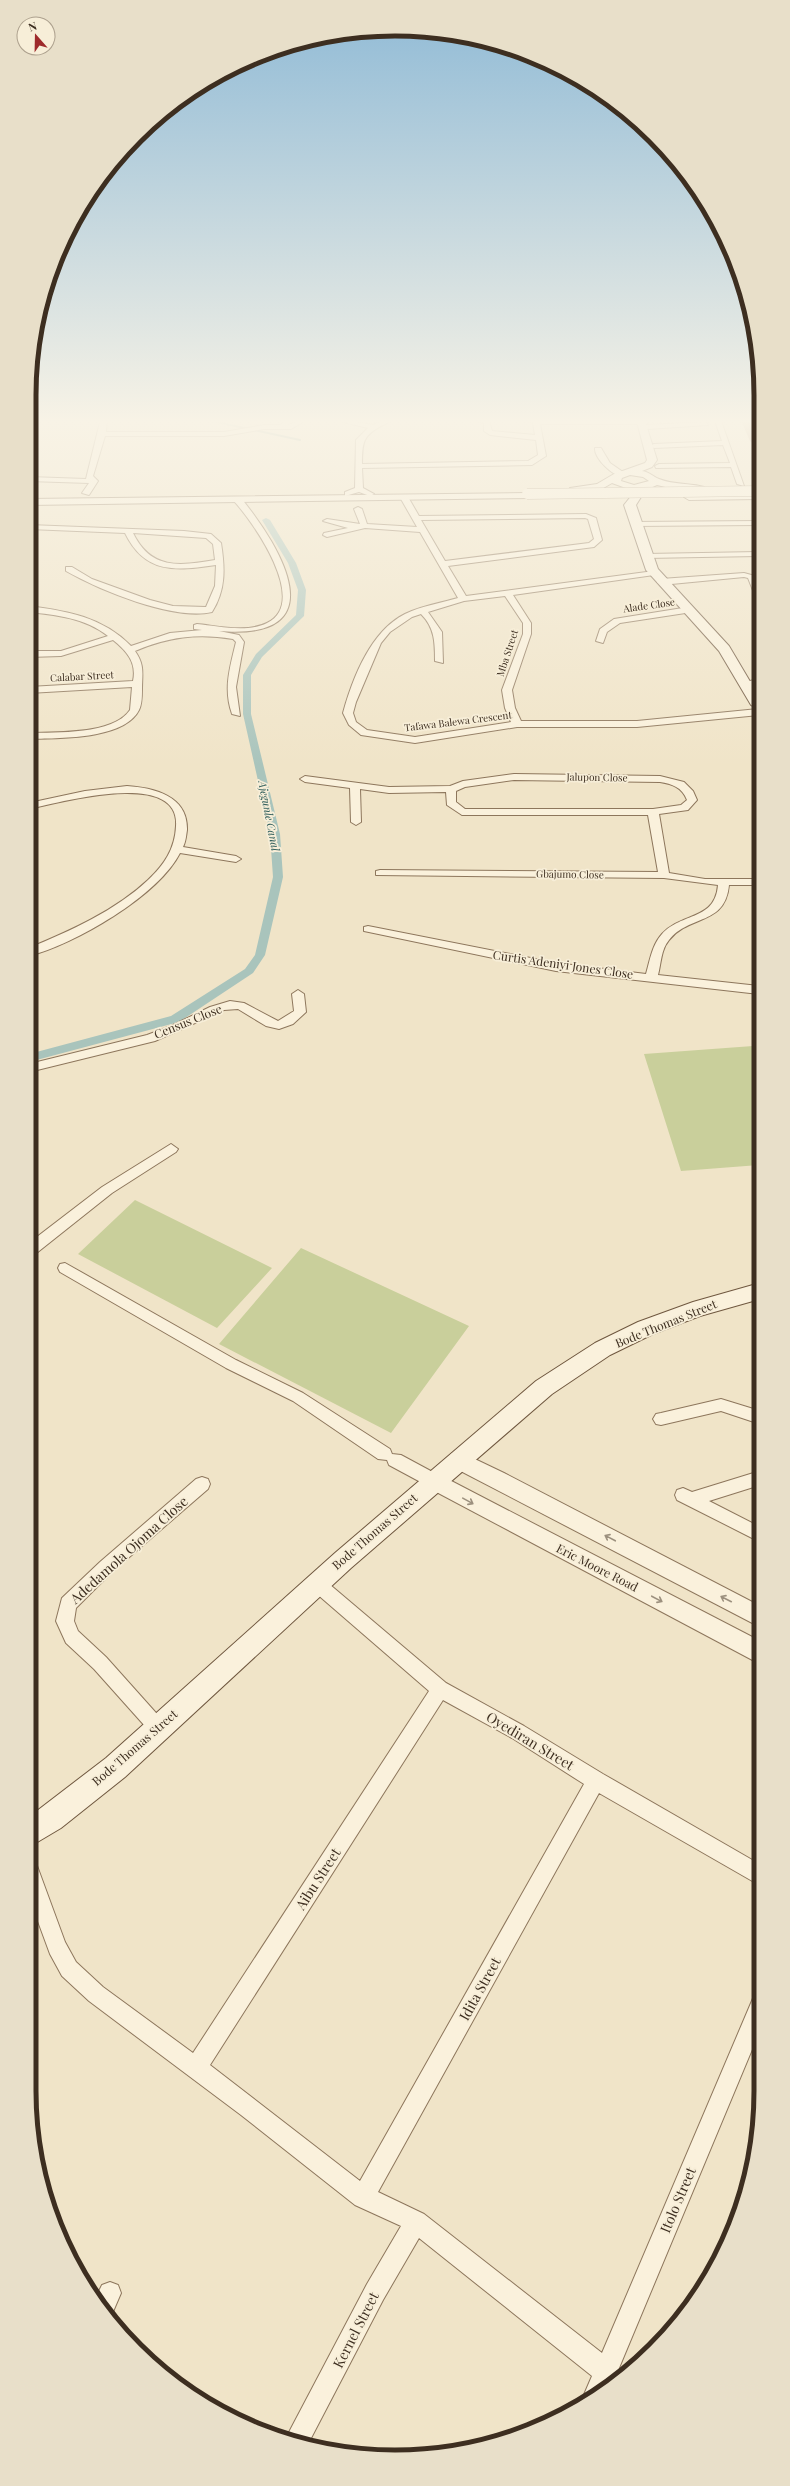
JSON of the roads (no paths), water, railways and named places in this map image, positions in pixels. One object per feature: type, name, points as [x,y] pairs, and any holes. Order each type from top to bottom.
[{"type":"main road","points":[[642,534],[650,556],[661,579],[754,682]]},
{"type":"main road","points":[[661,579],[736,649],[754,681]]},
{"type":"main road","name":"Bode Thomas Street","points":[[36,1829],[57,1816],[158,1729],[316,1583],[535,1394],[585,1359],[635,1334],[687,1314],[754,1293]]},
{"type":"street","points":[[129,534],[136,551],[154,562],[180,566],[219,562]]},
{"type":"street","points":[[168,534],[208,536],[217,543],[221,577],[218,588],[208,610],[196,629]]},
{"type":"street","points":[[130,650],[184,631],[196,629],[246,629],[269,626],[276,622],[283,615],[287,601],[283,580],[270,547],[263,534]]},
{"type":"street","points":[[327,535],[338,536],[342,534]]},
{"type":"street","points":[[424,534],[463,599]]},
{"type":"street","points":[[443,564],[592,545],[598,540],[596,534]]},
{"type":"street","points":[[650,556],[754,554]]},
{"type":"street","points":[[69,569],[89,581],[173,610],[208,610]]},
{"type":"street","name":"Tafawa Balewa Crescent","points":[[754,583],[748,576],[661,579],[508,592],[463,599],[421,610],[400,620],[377,642],[351,702],[348,713],[352,723],[364,734],[414,740],[517,724],[637,724],[754,712]]},
{"type":"street","name":"Mba Street","points":[[508,592],[527,623],[527,634],[507,690],[510,708],[517,724]]},
{"type":"street","points":[[36,610],[67,613],[85,618],[114,636],[130,650],[139,671],[136,708],[125,720],[116,725],[85,732],[36,736]]},
{"type":"street","points":[[421,610],[435,622],[438,630],[440,661]]},
{"type":"street","name":"Alade Close","points":[[600,641],[603,631],[617,620],[689,610]]},
{"type":"street","points":[[196,629],[236,636],[246,629]]},
{"type":"street","points":[[36,654],[47,655],[91,646],[114,636]]},
{"type":"street","points":[[236,636],[240,642],[234,658],[231,697],[237,714]]},
{"type":"street","name":"Calabar Street","points":[[36,690],[137,684]]},
{"type":"street","name":"Jalupon Close","points":[[305,779],[389,790],[451,789],[463,784],[514,777],[647,778],[679,783],[691,796],[692,800],[684,808],[653,812],[462,812],[451,803],[451,789]]},
{"type":"street","points":[[356,786],[356,822]]},
{"type":"street","points":[[36,805],[108,792],[139,790],[157,794],[173,803],[181,814],[184,829],[179,850],[171,864],[158,878],[122,905],[36,949]]},
{"type":"street","points":[[653,812],[664,875]]},
{"type":"street","points":[[179,850],[236,859]]},
{"type":"street","name":"Gbajumo Close","points":[[380,873],[664,875],[685,880],[754,882]]},
{"type":"street","points":[[651,978],[665,936],[683,924],[716,910],[725,896],[724,882]]},
{"type":"street","name":"Curtis Adeniyi Jones Close","points":[[368,929],[525,961],[651,978],[754,989]]},
{"type":"street","name":"Census Close","points":[[36,1066],[161,1034],[231,1005],[242,1007],[269,1024],[283,1024],[300,1012],[298,994]]},
{"type":"street","points":[[36,1246],[107,1190],[171,1149]]},
{"type":"street","points":[[65,1268],[231,1364],[298,1397],[389,1457],[434,1481]]},
{"type":"street","points":[[662,1419],[721,1405],[754,1416]]},
{"type":"street","points":[[458,1460],[754,1614]]},
{"type":"street","points":[[754,1480],[687,1497],[754,1532]]},
{"type":"street","name":"Eric Moore Road","points":[[434,1481],[754,1650]]},
{"type":"street","name":"Adedamola Ojoma Close","points":[[158,1729],[100,1663],[72,1637],[65,1621],[68,1604],[106,1567],[202,1484]]},
{"type":"street","name":"Oyediran Street","points":[[316,1583],[440,1690],[518,1732],[596,1781],[754,1872]]},
{"type":"street","name":"Aibu Street","points":[[196,2068],[440,1690]]},
{"type":"street","name":"Idita Street","points":[[363,2197],[596,1781]]},
{"type":"street","points":[[36,1891],[46,1922],[69,1969],[96,1994],[196,2068],[363,2197],[416,2222],[478,2269],[606,2372]]},
{"type":"street","name":"Itolo Street","points":[[600,2385],[754,2020]]},
{"type":"street","name":"Kernel Street","points":[[299,2437],[375,2292],[416,2222]]},
{"type":"waterway","name":"Ajegunle Canal","points":[[36,1056],[175,1019],[249,971],[260,955],[278,877],[275,834],[247,714],[247,675],[259,656],[300,616],[302,590],[292,563],[274,534]]}]
